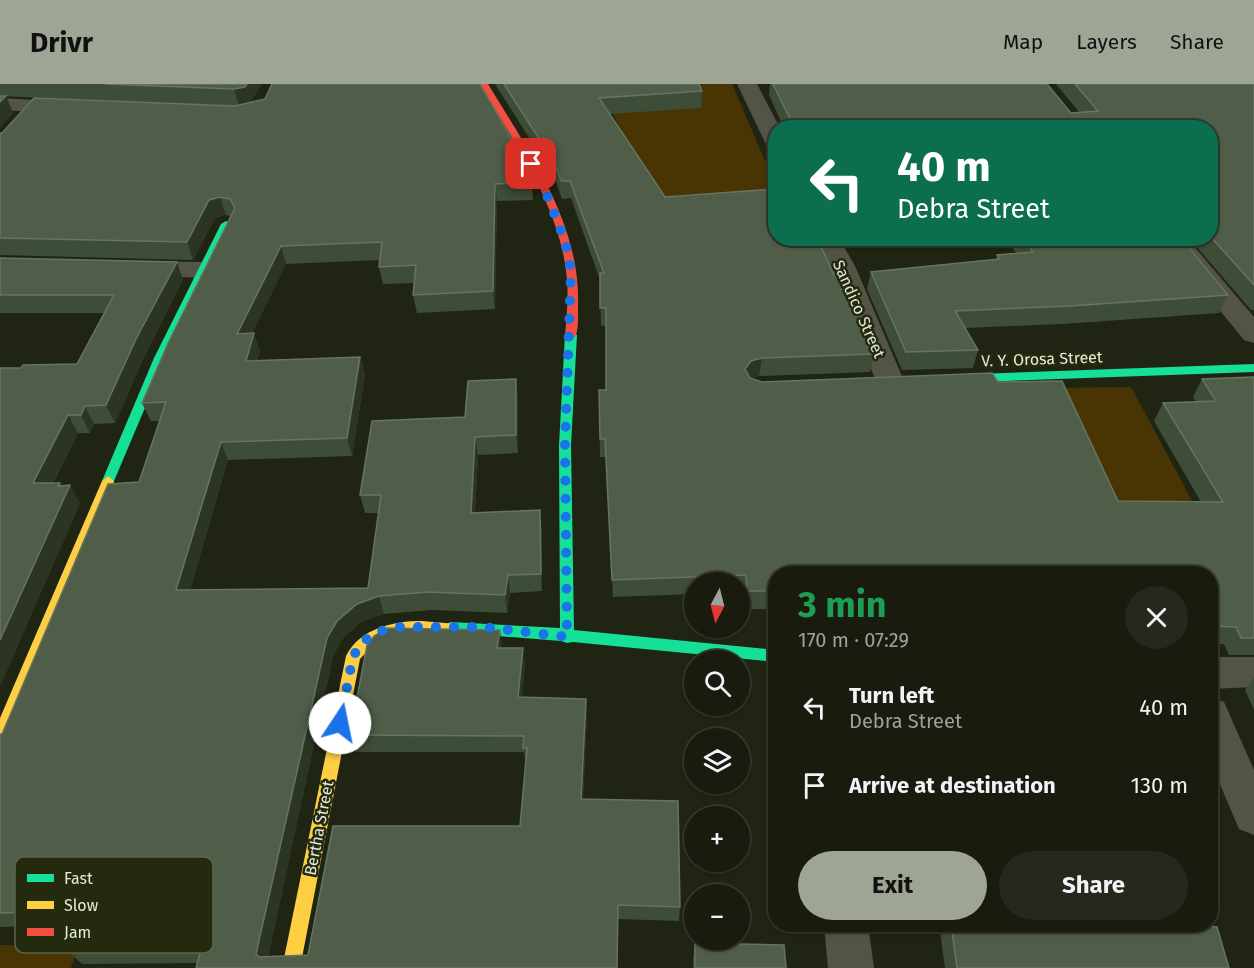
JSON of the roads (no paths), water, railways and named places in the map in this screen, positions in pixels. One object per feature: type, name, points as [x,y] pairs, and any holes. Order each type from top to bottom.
[{"type":"street","points":[[484,84],[541,180],[565,241],[570,261],[573,289],[565,445],[567,637]]},
{"type":"street","points":[[747,84],[768,126]]},
{"type":"street","points":[[0,104],[91,109]]},
{"type":"street","points":[[14,128],[34,106]]},
{"type":"street","points":[[0,737],[160,358],[226,224]]},
{"type":"street","name":"Sandico Street","points":[[831,246],[842,266],[890,381]]},
{"type":"street","points":[[1180,246],[1254,334]]},
{"type":"street","points":[[107,268],[202,270]]},
{"type":"street","name":"V. Y. Orosa Street","points":[[937,379],[1254,368]]},
{"type":"street","name":"Bertha Street","points":[[291,968],[353,656],[365,640],[381,631],[398,627],[484,627],[768,655]]},
{"type":"street","points":[[1218,673],[1254,672]]},
{"type":"street","points":[[1218,733],[1254,816]]},
{"type":"street","points":[[847,932],[850,968]]}]
